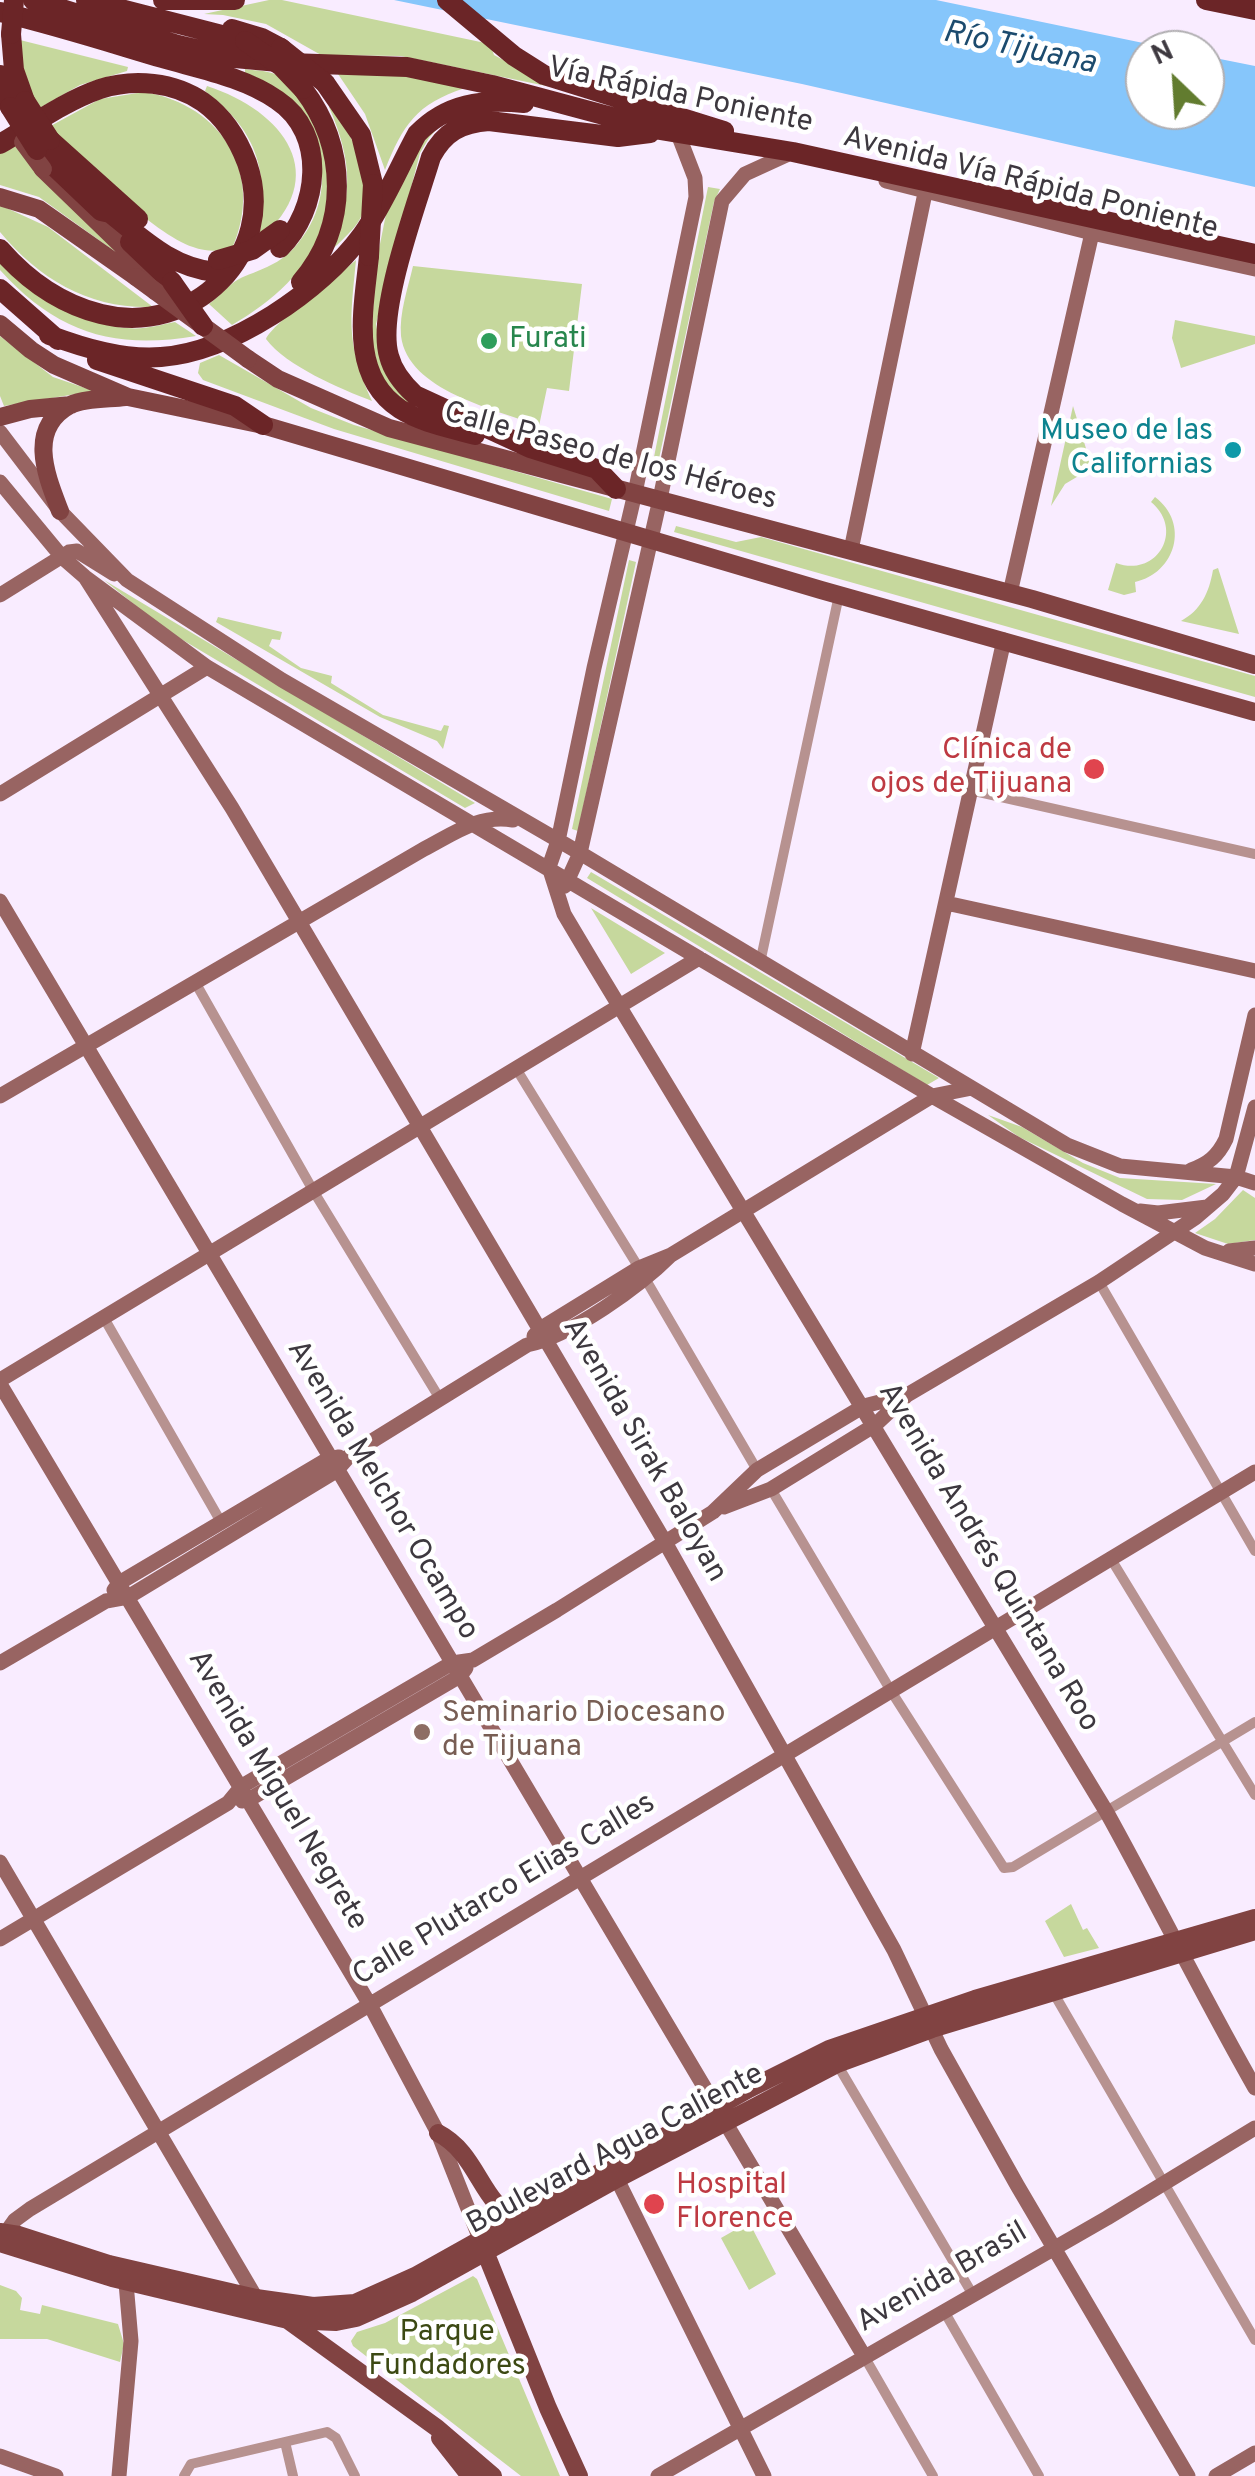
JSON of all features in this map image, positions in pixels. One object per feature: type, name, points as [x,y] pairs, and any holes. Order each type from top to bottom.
[{"type":"highway","points":[[10,102],[14,70],[6,29],[14,0]]},
{"type":"highway","points":[[86,0],[245,41],[281,66],[303,88],[322,118],[334,154],[338,190],[332,230],[318,260],[274,314]]},
{"type":"highway","points":[[163,0],[236,0]]},
{"type":"highway","points":[[447,0],[514,56],[544,75],[793,152]]},
{"type":"highway","points":[[1206,0],[1254,10]]},
{"type":"highway","points":[[0,12],[32,10],[234,80],[282,102],[308,145],[314,169],[304,216],[246,267],[182,266],[110,213],[101,211]]},
{"type":"highway","name":"Vía Rápida Poniente","points":[[32,10],[54,20],[153,44],[178,45],[235,58],[289,64],[407,67],[669,132],[793,152],[1255,254]]},
{"type":"highway","points":[[190,24],[245,32],[281,48],[325,83],[350,115],[360,135],[372,184],[363,347],[376,383],[387,398],[421,419],[509,446],[530,448]]},
{"type":"highway","points":[[6,29],[220,86],[257,100],[290,131],[302,166],[297,202],[280,239]]},
{"type":"highway","points":[[0,75],[10,102],[43,153],[101,211],[163,287],[203,326]]},
{"type":"highway","points":[[0,144],[100,89],[119,84],[156,84],[192,95],[222,119],[243,152],[254,194],[251,229],[235,266],[198,300],[165,315],[125,318],[76,306],[32,281],[0,249]]},
{"type":"highway","points":[[48,334],[109,353],[159,357],[210,346],[274,314],[306,290],[361,236],[417,134],[430,120],[458,106],[477,102],[566,107]]},
{"type":"highway","points":[[626,491],[597,470],[530,448],[414,395],[389,358],[388,310],[431,157],[448,133],[472,122],[489,121],[618,136],[669,132]]},
{"type":"highway","points":[[43,153],[168,244],[217,266]]},
{"type":"highway","points":[[1178,238],[1255,267]]},
{"type":"highway","points":[[0,288],[48,334],[77,353],[235,406],[264,425]]},
{"type":"main road","points":[[10,102],[24,145],[43,153],[163,287]]},
{"type":"main road","points":[[0,197],[39,209],[136,277],[163,287]]},
{"type":"main road","name":"Calle Paseo de los Héroes","points":[[0,324],[54,365],[128,397],[264,425],[839,595],[1255,712]]},
{"type":"main road","name":"Calle Paseo de los Héroes","points":[[203,326],[278,380],[389,428],[1010,593],[1255,665]]},
{"type":"main road","points":[[0,417],[30,409],[128,397]]},
{"type":"main road","points":[[60,511],[44,470],[42,449],[55,419],[71,404]]},
{"type":"main road","name":"Boulevard Agua Caliente","points":[[126,2274],[313,2306],[355,2303],[617,2179],[829,2049],[1052,1991],[1255,1918]]},
{"type":"main road","name":"Boulevard Agua Caliente","points":[[1,2238],[288,2320],[336,2322],[356,2318],[412,2293],[518,2218],[721,2115],[929,2022],[1176,1947],[1255,1931]]},
{"type":"main road","points":[[438,2132],[464,2152],[502,2211],[518,2218]]},
{"type":"main road","points":[[482,2246],[579,2476]]},
{"type":"main road","points":[[256,2298],[436,2428],[493,2476]]},
{"type":"main road","points":[[436,2428],[450,2454],[470,2476]]},
{"type":"street","points":[[549,866],[558,841],[626,531],[626,491],[696,197],[695,178],[669,132]]},
{"type":"street","name":"Avenida Vía Rápida Poniente","points":[[793,152],[926,194],[1255,267]]},
{"type":"street","points":[[558,898],[580,853],[722,201],[745,174],[793,152]]},
{"type":"street","points":[[851,550],[926,194]]},
{"type":"street","points":[[1010,593],[1092,233]]},
{"type":"street","points":[[0,432],[60,511],[127,580]]},
{"type":"street","points":[[0,482],[62,557],[207,667],[932,1096],[1173,1233],[1255,1264]]},
{"type":"street","points":[[0,595],[77,551],[282,680],[580,853],[1067,1145],[1102,1161],[1144,1170],[1187,1171],[1255,1183]]},
{"type":"street","name":"Avenida Sirak Baloyan","points":[[85,577],[232,808],[666,1542],[786,1754],[1052,2248],[1188,2476]]},
{"type":"street","points":[[760,963],[839,595]]},
{"type":"street","points":[[912,1054],[1004,640]]},
{"type":"street","points":[[0,794],[207,667]]},
{"type":"street","points":[[970,790],[1255,854]]},
{"type":"street","points":[[0,1096],[474,822],[491,818],[522,822]]},
{"type":"street","name":"Avenida Andrés Quintana Roo","points":[[549,866],[564,914],[1106,1811],[1255,2088]]},
{"type":"street","name":"Avenida Melchor Ocampo","points":[[0,900],[864,2356]]},
{"type":"street","points":[[946,903],[1255,971]]},
{"type":"street","points":[[0,1382],[698,958]]},
{"type":"street","points":[[195,982],[314,1192],[440,1399]]},
{"type":"street","points":[[1187,1171],[1208,1163],[1226,1139],[1255,1016]]},
{"type":"street","points":[[516,1070],[758,1470]]},
{"type":"street","points":[[123,1590],[932,1096],[972,1088]]},
{"type":"street","points":[[713,1512],[770,1489],[875,1425],[907,1394],[1099,1282],[1210,1206],[1236,1177],[1255,1107]]},
{"type":"street","points":[[1136,1211],[1158,1213],[1210,1206]]},
{"type":"street","points":[[1205,1248],[1237,1252],[1255,1248]]},
{"type":"street","points":[[1099,1282],[1255,1550]]},
{"type":"street","points":[[104,1318],[222,1522]]},
{"type":"street","name":"Avenida Miguel Negrete","points":[[0,1382],[370,2005],[438,2132],[482,2246]]},
{"type":"street","points":[[0,1939],[666,1542],[713,1512],[758,1470],[864,1406],[907,1394]]},
{"type":"street","points":[[0,1663],[106,1601],[222,1522],[332,1465]]},
{"type":"street","name":"Calle Plutarco Elias Calles","points":[[1,2238],[30,2209],[1255,1472]]},
{"type":"street","points":[[770,1489],[891,1691],[1004,1868],[1012,1867],[1255,1722]]},
{"type":"street","points":[[1111,1560],[1255,1795]]},
{"type":"street","points":[[0,1862],[256,2298]]},
{"type":"street","points":[[1052,1991],[1255,2340]]},
{"type":"street","points":[[837,2064],[972,2294]]},
{"type":"street","name":"Avenida Brasil","points":[[667,2474],[1255,2128]]},
{"type":"street","points":[[617,2179],[764,2476]]},
{"type":"street","points":[[119,2476],[131,2341],[126,2274]]},
{"type":"street","points":[[944,2311],[1039,2476]]},
{"type":"street","points":[[864,2356],[933,2476]]},
{"type":"street","points":[[184,2474],[191,2464],[332,2434],[355,2476]]},
{"type":"street","points":[[285,2442],[293,2476]]},
{"type":"street","points":[[1216,2476],[1255,2453]]},
{"type":"street","points":[[0,2456],[56,2476]]},
{"type":"green space","points":[[269,0],[490,44],[494,55],[556,88],[401,56],[321,55],[266,24],[204,14]]},
{"type":"green space","points":[[20,40],[128,67],[127,71],[80,85],[36,110],[23,79]]},
{"type":"green space","points":[[245,69],[282,78],[305,106],[322,146],[329,209],[318,242],[299,271],[275,295],[232,325],[209,304],[235,281],[274,264],[293,249],[310,226],[320,200],[322,174],[318,148],[308,124],[292,103],[271,85],[245,73]]},
{"type":"green space","points":[[400,73],[465,88],[434,101],[413,118],[385,170],[365,114],[338,74]]},
{"type":"green space","points":[[207,86],[258,112],[290,148],[296,170],[293,192],[281,216],[259,240],[262,194],[256,156],[238,123],[205,91]]},
{"type":"green space","points":[[144,92],[172,99],[196,112],[230,148],[243,195],[241,222],[232,249],[198,249],[158,228],[47,128],[100,99]]},
{"type":"green space","points":[[329,107],[336,107],[354,144],[363,171],[365,198],[357,224],[328,254],[342,215],[347,180],[343,146]]},
{"type":"green space","points":[[442,123],[420,153],[376,324],[383,362],[415,411],[391,392],[370,354],[376,264],[386,214],[428,132]]},
{"type":"green space","points":[[15,145],[128,261],[39,197],[0,185],[0,154]]},
{"type":"green space","points":[[708,187],[720,189],[657,468],[652,467]]},
{"type":"green space","points":[[0,205],[48,227],[153,307],[87,297],[49,277],[0,232]]},
{"type":"green space","points":[[356,260],[352,332],[372,401],[300,367],[266,339],[293,311]]},
{"type":"green space","points":[[0,262],[95,320],[133,328],[175,322],[196,336],[139,340],[89,332],[43,309],[0,270]]},
{"type":"green space","name":"Furati","points":[[413,266],[582,284],[569,391],[547,388],[539,426],[456,395],[419,371],[407,355],[401,336]]},
{"type":"green space","points":[[1175,320],[1255,336],[1255,344],[1181,368],[1172,338]]},
{"type":"green space","points":[[0,336],[53,377],[94,391],[4,406],[0,396]]},
{"type":"green space","points":[[219,355],[311,408],[354,425],[612,499],[609,511],[334,429],[203,380],[198,373],[200,363]]},
{"type":"green space","points":[[1073,406],[1092,468],[1065,484],[1051,506]]},
{"type":"green space","points":[[1155,497],[1166,508],[1175,533],[1169,558],[1149,577],[1135,582],[1136,592],[1124,595],[1108,590],[1116,563],[1144,564],[1162,549],[1166,525],[1151,502]]},
{"type":"green space","points":[[676,526],[736,542],[761,537],[1255,676],[1255,697],[674,532]]},
{"type":"green space","points":[[629,560],[636,562],[578,831],[572,829]]},
{"type":"green space","points":[[1218,568],[1239,634],[1181,621],[1199,606],[1213,570]]},
{"type":"green space","points":[[104,580],[475,803],[465,808],[166,630]]},
{"type":"green space","points":[[218,617],[282,632],[280,640],[272,639],[269,646],[301,668],[332,676],[331,683],[383,715],[441,731],[444,725],[449,726],[443,749],[437,741],[380,717],[216,622]]},
{"type":"green space","points":[[591,872],[939,1078],[927,1085],[587,878]]},
{"type":"green space","points":[[591,908],[665,953],[631,974]]},
{"type":"green space","points":[[988,1115],[1022,1127],[1083,1163],[1120,1178],[1216,1184],[1182,1200],[1147,1199],[1019,1137]]},
{"type":"green space","points":[[1243,1190],[1255,1198],[1255,1240],[1228,1244],[1195,1233],[1215,1219]]},
{"type":"green space","points":[[1071,1904],[1083,1930],[1087,1928],[1099,1948],[1064,1957],[1045,1921]]},
{"type":"green space","points":[[749,2222],[776,2274],[749,2290],[721,2238]]},
{"type":"green space","name":"Parque Fundadores","points":[[473,2276],[560,2476],[521,2476],[353,2346],[351,2341],[357,2332],[385,2323]]},
{"type":"green space","points":[[0,2285],[22,2298],[20,2310],[40,2314],[42,2305],[118,2324],[124,2344],[120,2362],[47,2339],[0,2339]]},
{"type":"water","name":"Río Tijuana","points":[[394,0],[936,0],[1125,39],[1125,130],[1225,130],[1225,60],[1255,66],[1255,187],[802,84]]},
{"type":"place","name":"Furati","points":[[489,341]]},
{"type":"place","name":"Museo de las Californias","points":[[1233,450]]},
{"type":"place","name":"Clínica de ojos de Tijuana","points":[[1094,769]]},
{"type":"place","name":"Seminario Diocesano de Tijuana","points":[[422,1732]]},
{"type":"place","name":"Hospital Florence","points":[[654,2204]]}]
